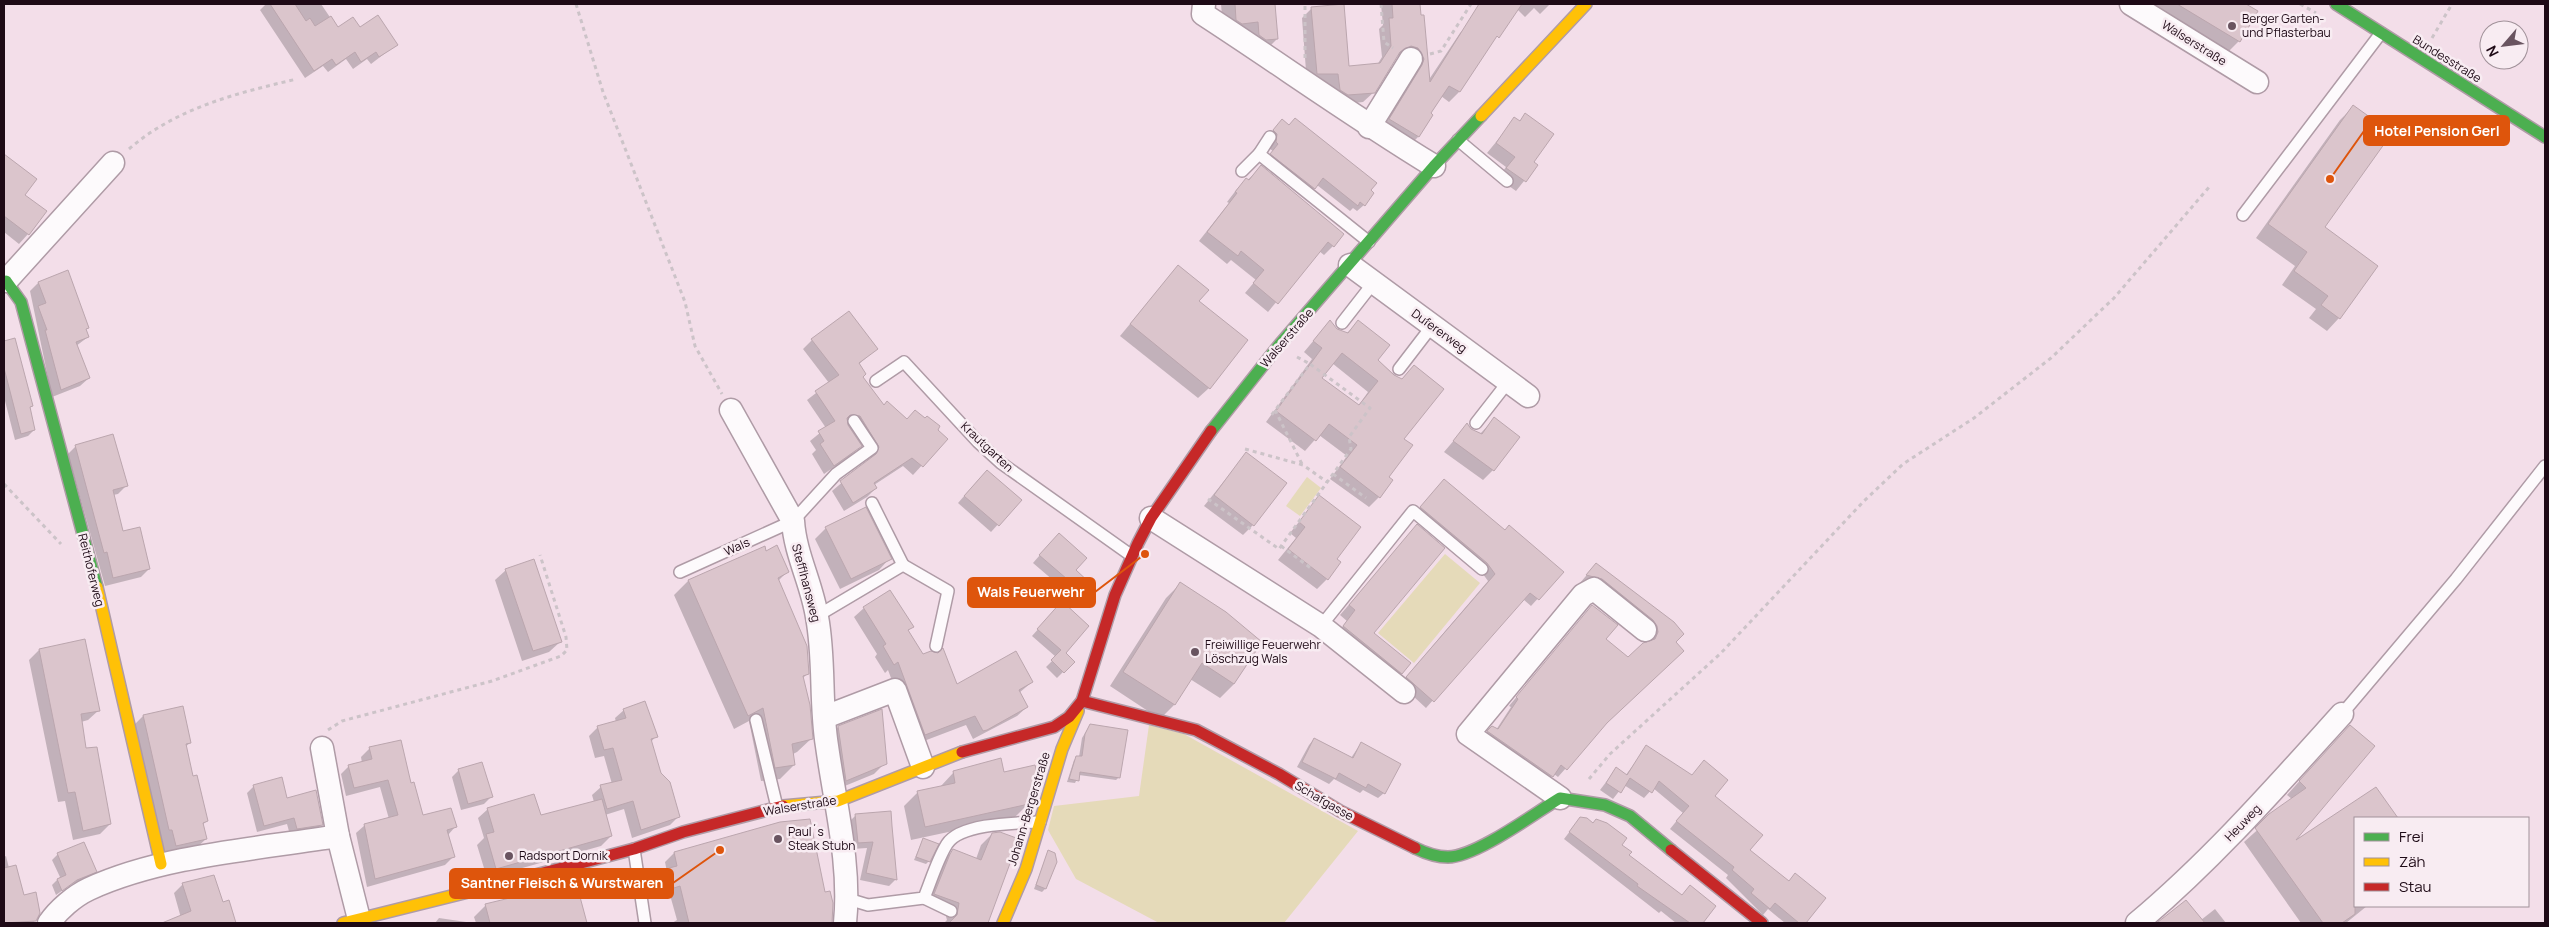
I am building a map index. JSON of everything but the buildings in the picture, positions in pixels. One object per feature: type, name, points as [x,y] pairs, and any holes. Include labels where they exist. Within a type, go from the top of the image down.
[{"type":"street","points":[[1204,4],[1203,14],[1305,81],[1369,126],[1434,166]]},
{"type":"street","name":"Walserstraße","points":[[354,922],[634,849],[683,832],[777,807],[838,801],[953,754],[1054,727],[1069,717],[1082,702],[1101,634],[1115,595],[1151,518],[1214,427],[1243,388],[1434,166],[1586,4]]},
{"type":"street","name":"Walserstraße","points":[[2131,4],[2257,82]]},
{"type":"street","name":"Bundesstraße","points":[[2336,4],[2545,137]]},
{"type":"street","points":[[1369,126],[1411,59]]},
{"type":"street","name":"Reithoferweg","points":[[113,163],[5,282],[21,302],[94,579],[161,864]]},
{"type":"street","name":"Dufererweg","points":[[1350,265],[1528,396]]},
{"type":"street","name":"Stefflhansweg","points":[[730,410],[793,521],[794,537],[817,616],[826,744],[838,801],[848,899],[845,923]]},
{"type":"street","points":[[1151,518],[1322,626],[1404,692]]},
{"type":"street","points":[[1645,630],[1594,589],[1583,595],[1468,734],[1565,799],[1605,805],[1630,816],[1762,923]]},
{"type":"street","points":[[825,717],[895,690],[923,767]]},
{"type":"street","name":"Schafgasse","points":[[1082,702],[1196,730],[1279,774],[1340,811],[1424,853],[1449,857],[1473,851],[1565,799]]},
{"type":"street","name":"Johann-Bergerstraße","points":[[1002,923],[1026,869],[1042,822],[1062,748],[1082,702]]},
{"type":"street","name":"Heuweg","points":[[2137,923],[2184,884],[2256,810],[2342,714]]},
{"type":"street","points":[[322,748],[354,922]]},
{"type":"street","points":[[49,923],[56,913],[88,890],[161,864],[338,836]]},
{"type":"lane","points":[[2243,215],[2381,33]]},
{"type":"lane","points":[[1242,171],[1259,154],[1270,137]]},
{"type":"lane","points":[[1458,140],[1507,181]]},
{"type":"lane","points":[[1259,154],[1369,242]]},
{"type":"lane","points":[[1342,323],[1374,282]]},
{"type":"lane","points":[[1399,370],[1432,326]]},
{"type":"lane","name":"Krautgarten","points":[[876,381],[904,362],[978,442],[1001,463],[1132,556]]},
{"type":"lane","points":[[1476,424],[1508,382]]},
{"type":"lane","points":[[793,521],[836,474],[872,448],[854,421]]},
{"type":"lane","points":[[2342,714],[2456,579],[2545,466]]},
{"type":"lane","points":[[872,503],[904,565],[948,591],[936,646]]},
{"type":"lane","points":[[1322,626],[1413,511],[1482,569]]},
{"type":"lane","name":"Wals","points":[[680,572],[793,521]]},
{"type":"lane","points":[[817,616],[904,565]]},
{"type":"lane","points":[[756,720],[777,807]]},
{"type":"lane","points":[[924,898],[948,842],[963,833],[981,827],[1042,822]]},
{"type":"lane","points":[[634,849],[645,923]]},
{"type":"lane","points":[[848,899],[868,905],[924,898],[951,911]]},
{"type":"path","points":[[576,4],[603,92],[685,302],[695,346],[730,410]]},
{"type":"path","points":[[1305,4],[1305,81]]},
{"type":"path","points":[[1381,4],[1384,42],[1411,59],[1441,51],[1471,4]]},
{"type":"path","points":[[2444,17],[2452,4]]},
{"type":"path","points":[[113,163],[162,124],[192,109],[244,92],[297,79]]},
{"type":"path","points":[[1565,799],[1610,754],[1734,640],[1864,500],[1903,464],[1974,418],[2051,358],[2114,298],[2210,186]]},
{"type":"path","points":[[1208,499],[1279,549],[1350,449],[1348,437],[1370,408],[1310,364],[1270,417]]},
{"type":"path","points":[[1275,409],[1303,465]]},
{"type":"path","points":[[1245,449],[1303,465],[1327,482]]},
{"type":"path","points":[[1333,474],[1366,498]]},
{"type":"path","points":[[4,484],[67,551]]},
{"type":"path","points":[[1281,546],[1312,569]]},
{"type":"path","points":[[322,748],[323,739],[329,729],[342,721],[492,680],[561,656],[567,650],[566,637],[540,555]]},
{"type":"shaded area","points":[[1307,477],[1321,488],[1300,516],[1286,506]]},
{"type":"shaded area","points":[[1445,554],[1480,583],[1414,663],[1378,633]]},
{"type":"shaded area","points":[[1149,725],[1184,734],[1358,831],[1284,923],[1159,923],[1076,879],[1048,830],[1054,806],[1139,796]]},
{"type":"traffic: fast","points":[[2336,4],[2545,137]]},
{"type":"traffic: fast","points":[[1211,431],[1280,344],[1434,166],[1481,116]]},
{"type":"traffic: fast","points":[[4,283],[6,281],[21,302],[97,587]]},
{"type":"traffic: fast","points":[[1415,848],[1440,856],[1460,855],[1489,842],[1560,798],[1605,805],[1630,816],[1671,850]]},
{"type":"traffic: slow","points":[[1481,116],[1586,4]]},
{"type":"traffic: slow","points":[[97,587],[161,864]]},
{"type":"traffic: slow","points":[[1003,923],[1026,869],[1062,749],[1078,711]]},
{"type":"traffic: slow","points":[[783,806],[838,801],[962,752]]},
{"type":"traffic: slow","points":[[343,923],[528,877]]},
{"type":"traffic: jam","points":[[962,752],[1054,727],[1069,717],[1082,701],[1115,595],[1138,543],[1151,518],[1211,431]]},
{"type":"traffic: jam","points":[[1082,701],[1196,730],[1279,774],[1340,811],[1415,848]]},
{"type":"traffic: jam","points":[[528,877],[634,849],[683,832],[783,806]]},
{"type":"traffic: jam","points":[[1671,850],[1762,923]]},
{"type":"place","name":"Berger Garten- und Pflasterbau","points":[[2232,26]]},
{"type":"place","name":"Hotel Pension Gerl","points":[[2330,179]]},
{"type":"place","name":"Wals Feuerwehr","points":[[1145,554]]},
{"type":"place","name":"Freiwillige Feuerwehr Löschzug Wals","points":[[1195,652]]},
{"type":"place","name":"Paul´s Steak Stubn","points":[[778,839]]},
{"type":"place","name":"Santner Fleisch & Wurstwaren","points":[[720,850]]},
{"type":"place","name":"Radsport Dornik","points":[[509,856]]}]
